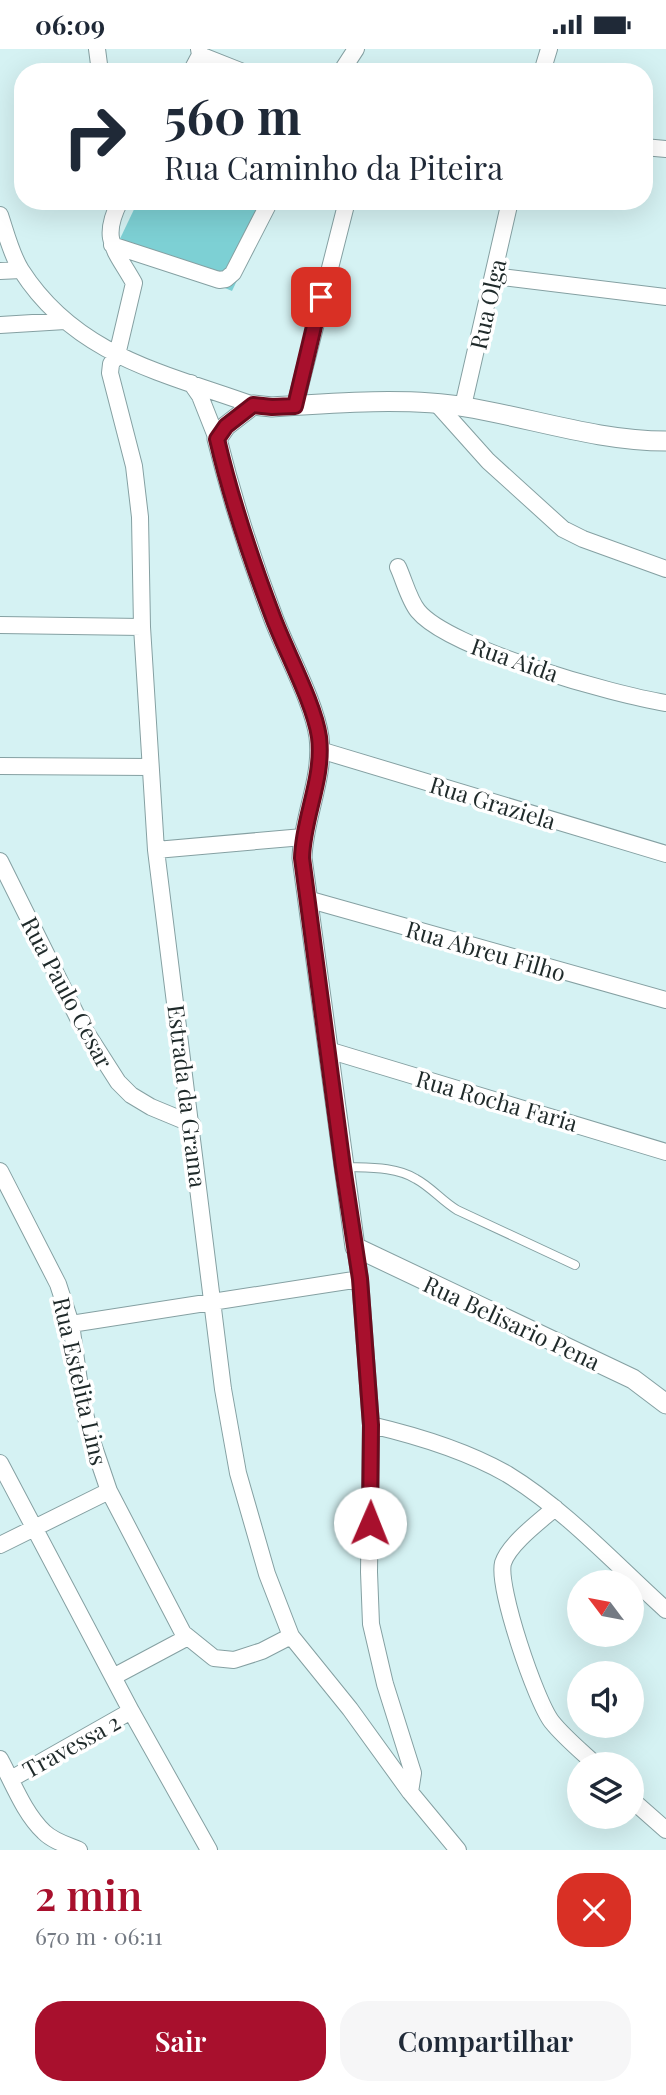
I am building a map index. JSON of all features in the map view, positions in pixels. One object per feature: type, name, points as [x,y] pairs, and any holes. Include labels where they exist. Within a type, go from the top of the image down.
[{"type":"street","points":[[199,52],[223,63]]},
{"type":"street","points":[[116,210],[109,237],[134,283]]},
{"type":"street","points":[[112,245],[219,280],[226,279],[233,273],[265,210]]},
{"type":"street","points":[[295,406],[345,210]]},
{"type":"street","name":"Rua Olga","points":[[463,406],[508,210]]},
{"type":"street","points":[[0,215],[21,269],[49,306],[86,338],[117,355],[253,405],[463,406],[624,438],[666,441]]},
{"type":"street","name":"Estrada da Grama","points":[[148,256],[134,283],[117,355],[111,364],[110,373],[134,466],[140,517],[142,627],[156,850],[223,1389],[238,1473],[267,1574],[291,1636],[350,1709],[410,1792],[458,1850]]},
{"type":"street","points":[[0,271],[21,269]]},
{"type":"street","points":[[494,276],[666,297]]},
{"type":"street","points":[[0,325],[65,321]]},
{"type":"street","points":[[191,383],[200,396],[217,439],[227,479],[269,605],[319,734],[316,787],[303,837],[302,858],[360,1279],[371,1425],[371,1624],[385,1684],[413,1773],[410,1792]]},
{"type":"street","points":[[437,404],[488,461],[563,529],[666,569]]},
{"type":"street","points":[[217,439],[234,419],[253,405]]},
{"type":"street","name":"Rua Aida","points":[[398,567],[417,610],[432,624],[453,637],[617,694],[666,703]]},
{"type":"street","points":[[0,625],[142,627]]},
{"type":"street","name":"Rua Graziela","points":[[320,750],[666,854]]},
{"type":"street","points":[[0,766],[150,767]]},
{"type":"street","points":[[156,850],[303,837]]},
{"type":"street","name":"Rua Paulo Cesar","points":[[0,861],[81,1024],[118,1082],[131,1095],[151,1107],[192,1124]]},
{"type":"street","name":"Rua Abreu Filho","points":[[307,899],[666,1000]]},
{"type":"street","name":"Rua Rocha Faria","points":[[328,1050],[666,1151]]},
{"type":"street","name":"Rua Estelita Lins","points":[[0,1171],[58,1284],[71,1324],[82,1402],[109,1491],[183,1633],[214,1658],[234,1660],[262,1651],[291,1636]]},
{"type":"street","name":"Rua Belisario Pena","points":[[355,1247],[633,1379],[666,1404]]},
{"type":"street","points":[[71,1324],[360,1279]]},
{"type":"street","points":[[371,1425],[421,1437],[470,1455],[506,1474],[555,1508],[666,1611]]},
{"type":"street","points":[[0,1463],[131,1711],[209,1850]]},
{"type":"street","points":[[0,1545],[109,1491]]},
{"type":"street","points":[[555,1508],[511,1551],[503,1563],[503,1577],[508,1608],[539,1699],[552,1722],[583,1752]]},
{"type":"street","points":[[113,1677],[188,1637]]},
{"type":"street","name":"Travessa 2","points":[[11,1779],[131,1711]]},
{"type":"street","points":[[0,1759],[30,1815],[44,1833],[79,1850]]},
{"type":"street","points":[[644,1811],[666,1830]]},
{"type":"lane","points":[[343,1167],[389,1169],[407,1174],[457,1210],[575,1265]]},
{"type":"shaded area","points":[[134,210],[271,210],[232,291],[118,243]]},
{"type":"route","points":[[321,297],[295,406],[253,405],[226,426],[217,439],[227,479],[273,617],[319,734],[316,787],[303,837],[302,858],[360,1279],[371,1425],[370,1523]]}]
